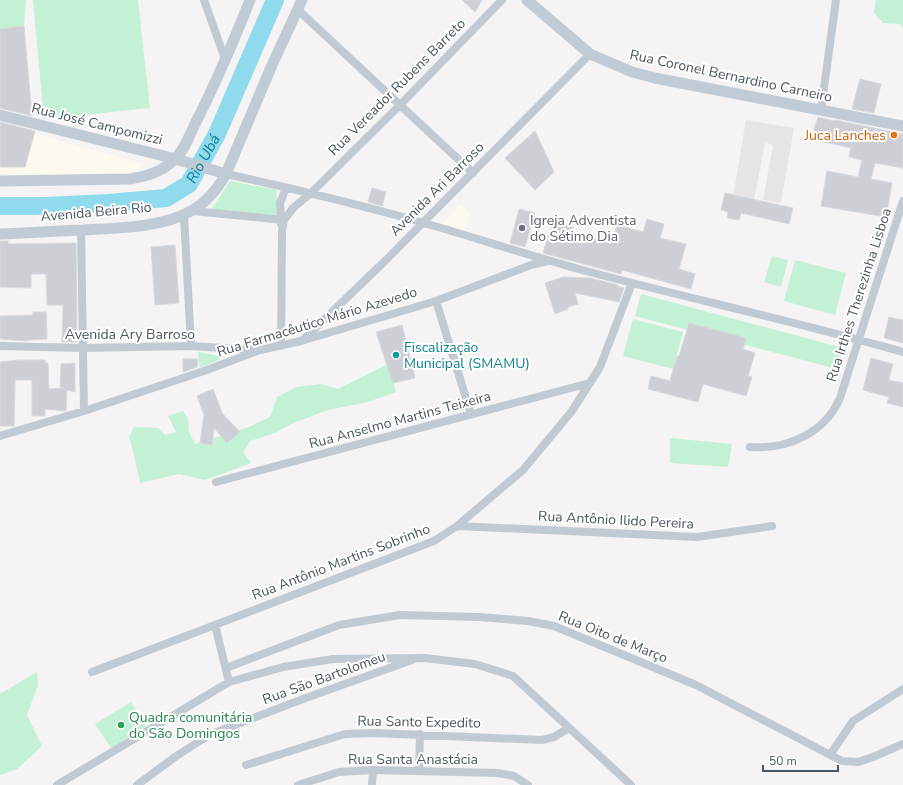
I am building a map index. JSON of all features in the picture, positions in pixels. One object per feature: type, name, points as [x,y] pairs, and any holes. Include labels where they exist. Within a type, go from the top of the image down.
[{"type":"main road","points":[[0,181],[130,179],[149,175],[162,170],[176,159],[202,112],[250,0]]},
{"type":"main road","name":"Rua Coronel Bernardino Carneiro","points":[[527,0],[590,54],[632,72],[655,78],[903,126]]},
{"type":"main road","name":"Avenida Beira Rio","points":[[0,234],[125,227],[158,223],[188,213],[205,201],[218,188],[226,174],[300,4]]},
{"type":"main road","name":"Rua José Campomizzi","points":[[0,116],[176,159],[226,174]]},
{"type":"street","points":[[204,0],[225,59]]},
{"type":"street","name":"Rua Vereador Rubens Barreto","points":[[282,220],[400,105],[502,0]]},
{"type":"street","points":[[821,110],[836,0]]},
{"type":"street","points":[[300,4],[400,105],[473,172]]},
{"type":"street","name":"Avenida Ari Barroso","points":[[301,341],[346,299],[590,54]]},
{"type":"street","points":[[226,174],[311,193],[422,222],[549,261],[858,339],[903,352]]},
{"type":"street","points":[[281,346],[282,220],[280,203],[286,188]]},
{"type":"street","name":"Rua Irthes Therezinha Lisboa","points":[[750,447],[759,448],[781,445],[803,438],[818,428],[836,407],[903,201]]},
{"type":"street","points":[[191,346],[188,213],[282,220]]},
{"type":"street","points":[[81,230],[84,411]]},
{"type":"street","name":"Rua Farmacêutico Mário Azevedo","points":[[0,436],[84,411],[204,371],[260,350],[301,341],[436,301],[531,265],[549,261]]},
{"type":"street","name":"Rua Antônio Martins Sobrinho","points":[[92,672],[434,541],[457,526],[523,470],[572,411],[600,367],[632,283]]},
{"type":"street","points":[[436,301],[471,414]]},
{"type":"street","name":"Avenida Ary Barroso","points":[[0,346],[83,348],[191,346],[260,350]]},
{"type":"street","name":"Rua Anselmo Martins Teixeira","points":[[216,482],[590,383]]},
{"type":"street","name":"Rua Antônio Ilido Pereira","points":[[457,526],[698,537],[772,526]]},
{"type":"street","name":"Rua Oito de Março","points":[[226,668],[338,625],[400,615],[479,617],[528,621],[554,626],[696,685],[842,761],[858,762],[873,758],[903,744]]},
{"type":"street","points":[[215,625],[229,682]]},
{"type":"street","points":[[57,785],[229,682],[282,667],[333,659],[418,658],[475,664],[513,676],[631,785]]},
{"type":"street","name":"Rua São Bartolomeu","points":[[137,785],[175,756],[209,735],[303,699],[418,658]]},
{"type":"street","points":[[830,755],[853,721],[903,689]]},
{"type":"street","name":"Rua Santo Expedito","points":[[246,765],[345,734],[374,732],[542,740],[554,737],[569,728]]},
{"type":"street","points":[[419,771],[420,734]]},
{"type":"street","points":[[372,770],[372,785]]},
{"type":"street","name":"Rua Santa Anastácia","points":[[298,785],[338,772],[372,770],[498,773],[514,776],[528,785]]},
{"type":"shaded area","points":[[746,120],[794,128],[781,203],[763,200],[773,145],[765,143],[754,200],[733,197]]},
{"type":"shaded area","points":[[0,124],[141,163],[139,174],[0,176]]},
{"type":"shaded area","points":[[460,204],[470,212],[463,234],[440,227]]},
{"type":"green space","points":[[0,0],[26,0],[24,26],[0,29]]},
{"type":"green space","points":[[33,0],[138,0],[150,108],[44,119]]},
{"type":"green space","points":[[876,0],[903,0],[903,29],[900,24],[883,23],[874,13]]},
{"type":"green space","points":[[230,181],[277,190],[276,216],[211,210]]},
{"type":"green space","points":[[772,256],[788,260],[781,287],[764,282]]},
{"type":"green space","points":[[795,260],[846,273],[835,315],[784,301]]},
{"type":"green space","points":[[641,294],[843,348],[837,369],[635,316]]},
{"type":"green space","points":[[633,319],[683,332],[673,369],[623,356]]},
{"type":"green space","points":[[198,352],[225,357],[200,368]]},
{"type":"green space","points":[[388,364],[396,392],[368,402],[328,410],[293,423],[275,433],[250,441],[243,452],[251,463],[205,480],[179,474],[140,483],[129,437],[134,427],[158,428],[165,435],[176,432],[168,416],[183,411],[188,418],[189,432],[195,444],[249,427],[270,417],[277,397],[296,387],[321,384],[338,389]]},
{"type":"green space","points":[[670,438],[732,444],[728,467],[670,463]]},
{"type":"green space","points":[[37,672],[38,685],[27,715],[42,746],[17,769],[0,775],[0,694]]},
{"type":"green space","name":"Quadra comunitária do São Domingos","points":[[131,702],[146,726],[111,748],[95,724]]},
{"type":"building","points":[[462,0],[482,0],[475,12]]},
{"type":"building","points":[[24,26],[32,116],[0,108],[0,29]]},
{"type":"building","points":[[860,79],[881,84],[874,113],[852,109]]},
{"type":"building","points":[[818,117],[903,134],[903,168],[875,163],[871,179],[892,183],[886,217],[821,206],[827,171],[858,177],[862,160],[849,157],[851,148],[811,139]]},
{"type":"building","points":[[0,122],[35,131],[25,167],[0,167]]},
{"type":"building","points":[[535,131],[554,172],[535,190],[505,158]]},
{"type":"building","points":[[372,188],[386,192],[382,206],[368,202]]},
{"type":"building","points":[[725,193],[793,208],[789,224],[741,213],[739,220],[727,218],[728,212],[721,210]]},
{"type":"building","name":"Igreja Adventista do Sétimo Dia","points":[[519,209],[535,213],[525,247],[510,243]]},
{"type":"building","points":[[647,219],[664,224],[660,238],[686,244],[679,269],[695,274],[691,289],[622,270],[621,274],[543,253],[553,221],[573,227],[570,237],[590,240],[591,238],[612,243],[617,225],[643,232]]},
{"type":"building","points":[[0,241],[8,241],[8,244],[76,243],[76,342],[62,342],[63,305],[47,305],[46,274],[31,274],[31,288],[0,287]]},
{"type":"building","points":[[175,245],[179,303],[155,305],[151,247]]},
{"type":"building","points":[[563,277],[590,278],[624,288],[619,302],[575,293],[578,304],[568,307],[568,309],[555,314],[545,283]]},
{"type":"building","points":[[33,312],[46,312],[47,339],[28,341],[0,339],[0,316],[33,315]]},
{"type":"building","points":[[889,317],[903,320],[903,343],[884,338]]},
{"type":"building","points":[[689,323],[746,339],[743,349],[755,353],[748,376],[752,377],[746,396],[703,384],[698,402],[648,389],[651,376],[670,381]]},
{"type":"building","name":"Fiscalização Municipal (SMAMU)","points":[[402,325],[415,378],[393,383],[376,332]]},
{"type":"building","points":[[871,358],[893,364],[889,380],[903,383],[903,407],[887,403],[889,397],[863,390]]},
{"type":"building","points":[[183,359],[198,359],[197,367],[183,372]]},
{"type":"building","points":[[45,360],[45,363],[48,363],[49,389],[64,388],[60,387],[61,364],[75,363],[75,392],[67,390],[66,411],[45,409],[45,416],[32,416],[32,380],[15,380],[14,426],[0,426],[0,362]]},
{"type":"building","points":[[213,389],[222,413],[240,432],[227,443],[214,428],[212,445],[200,443],[204,415],[197,396]]},
{"type":"waterway","name":"Rio Ubá","points":[[0,206],[45,206],[108,203],[166,198],[189,184],[217,134],[275,0]]},
{"type":"place","name":"Juca Lanches","points":[[894,135]]},
{"type":"place","name":"Igreja Adventista do Sétimo Dia","points":[[522,228]]},
{"type":"place","name":"Fiscalização Municipal (SMAMU)","points":[[396,355]]},
{"type":"place","name":"Quadra comunitária do São Domingos","points":[[121,725]]}]
